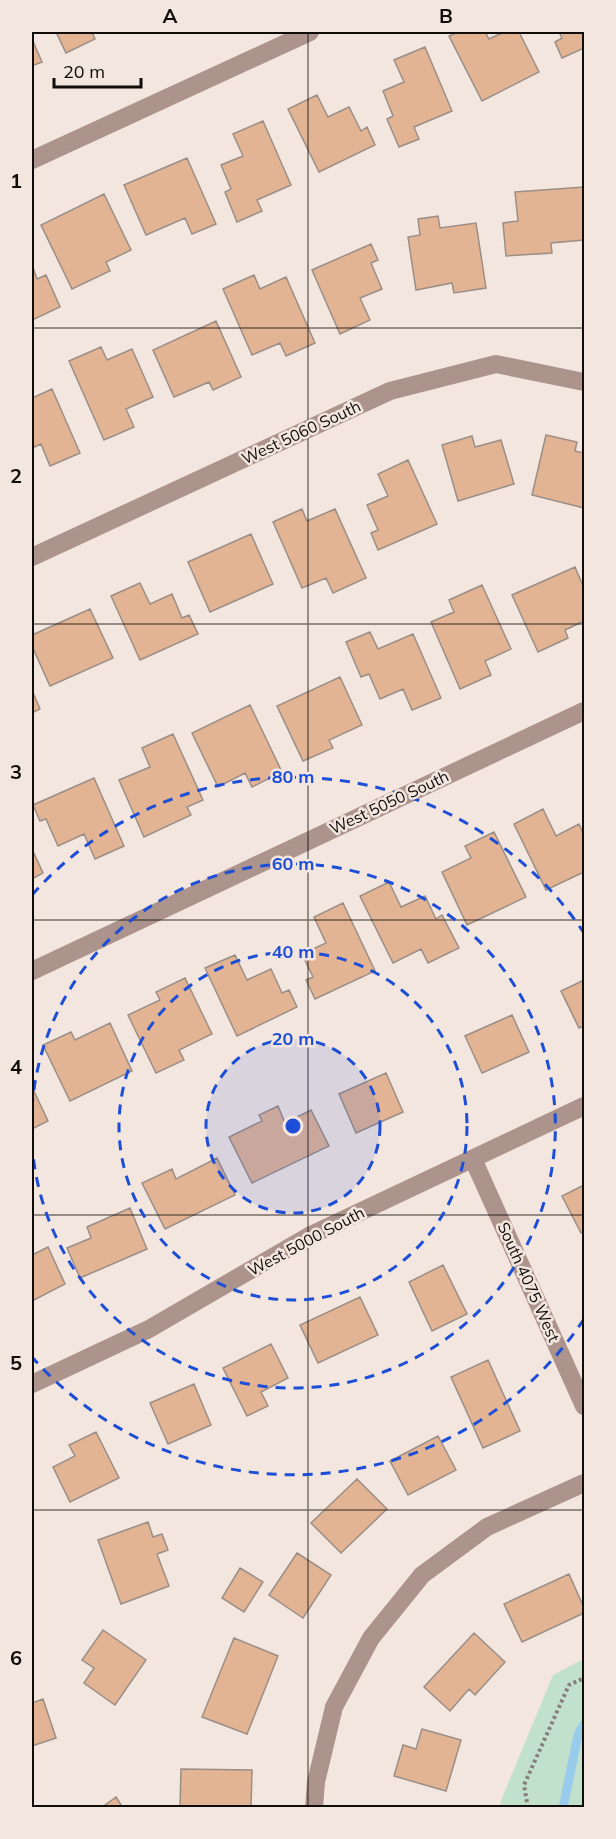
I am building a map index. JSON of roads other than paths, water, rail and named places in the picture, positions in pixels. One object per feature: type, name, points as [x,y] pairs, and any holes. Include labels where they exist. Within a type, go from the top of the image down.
[{"type":"street","points":[[32,160],[310,32]]},
{"type":"street","name":"West 5060 South","points":[[32,557],[390,391],[496,364],[585,382]]},
{"type":"street","name":"West 5050 South","points":[[32,971],[585,711]]},
{"type":"street","name":"West 5000 South","points":[[32,1384],[149,1329],[309,1236],[585,1106]]},
{"type":"street","name":"South 4075 West","points":[[473,1159],[585,1407]]},
{"type":"street","points":[[314,1808],[316,1782],[334,1707],[371,1638],[422,1575],[487,1527],[585,1483]]},
{"type":"waterway","points":[[563,1808],[578,1735],[584,1724]]}]
